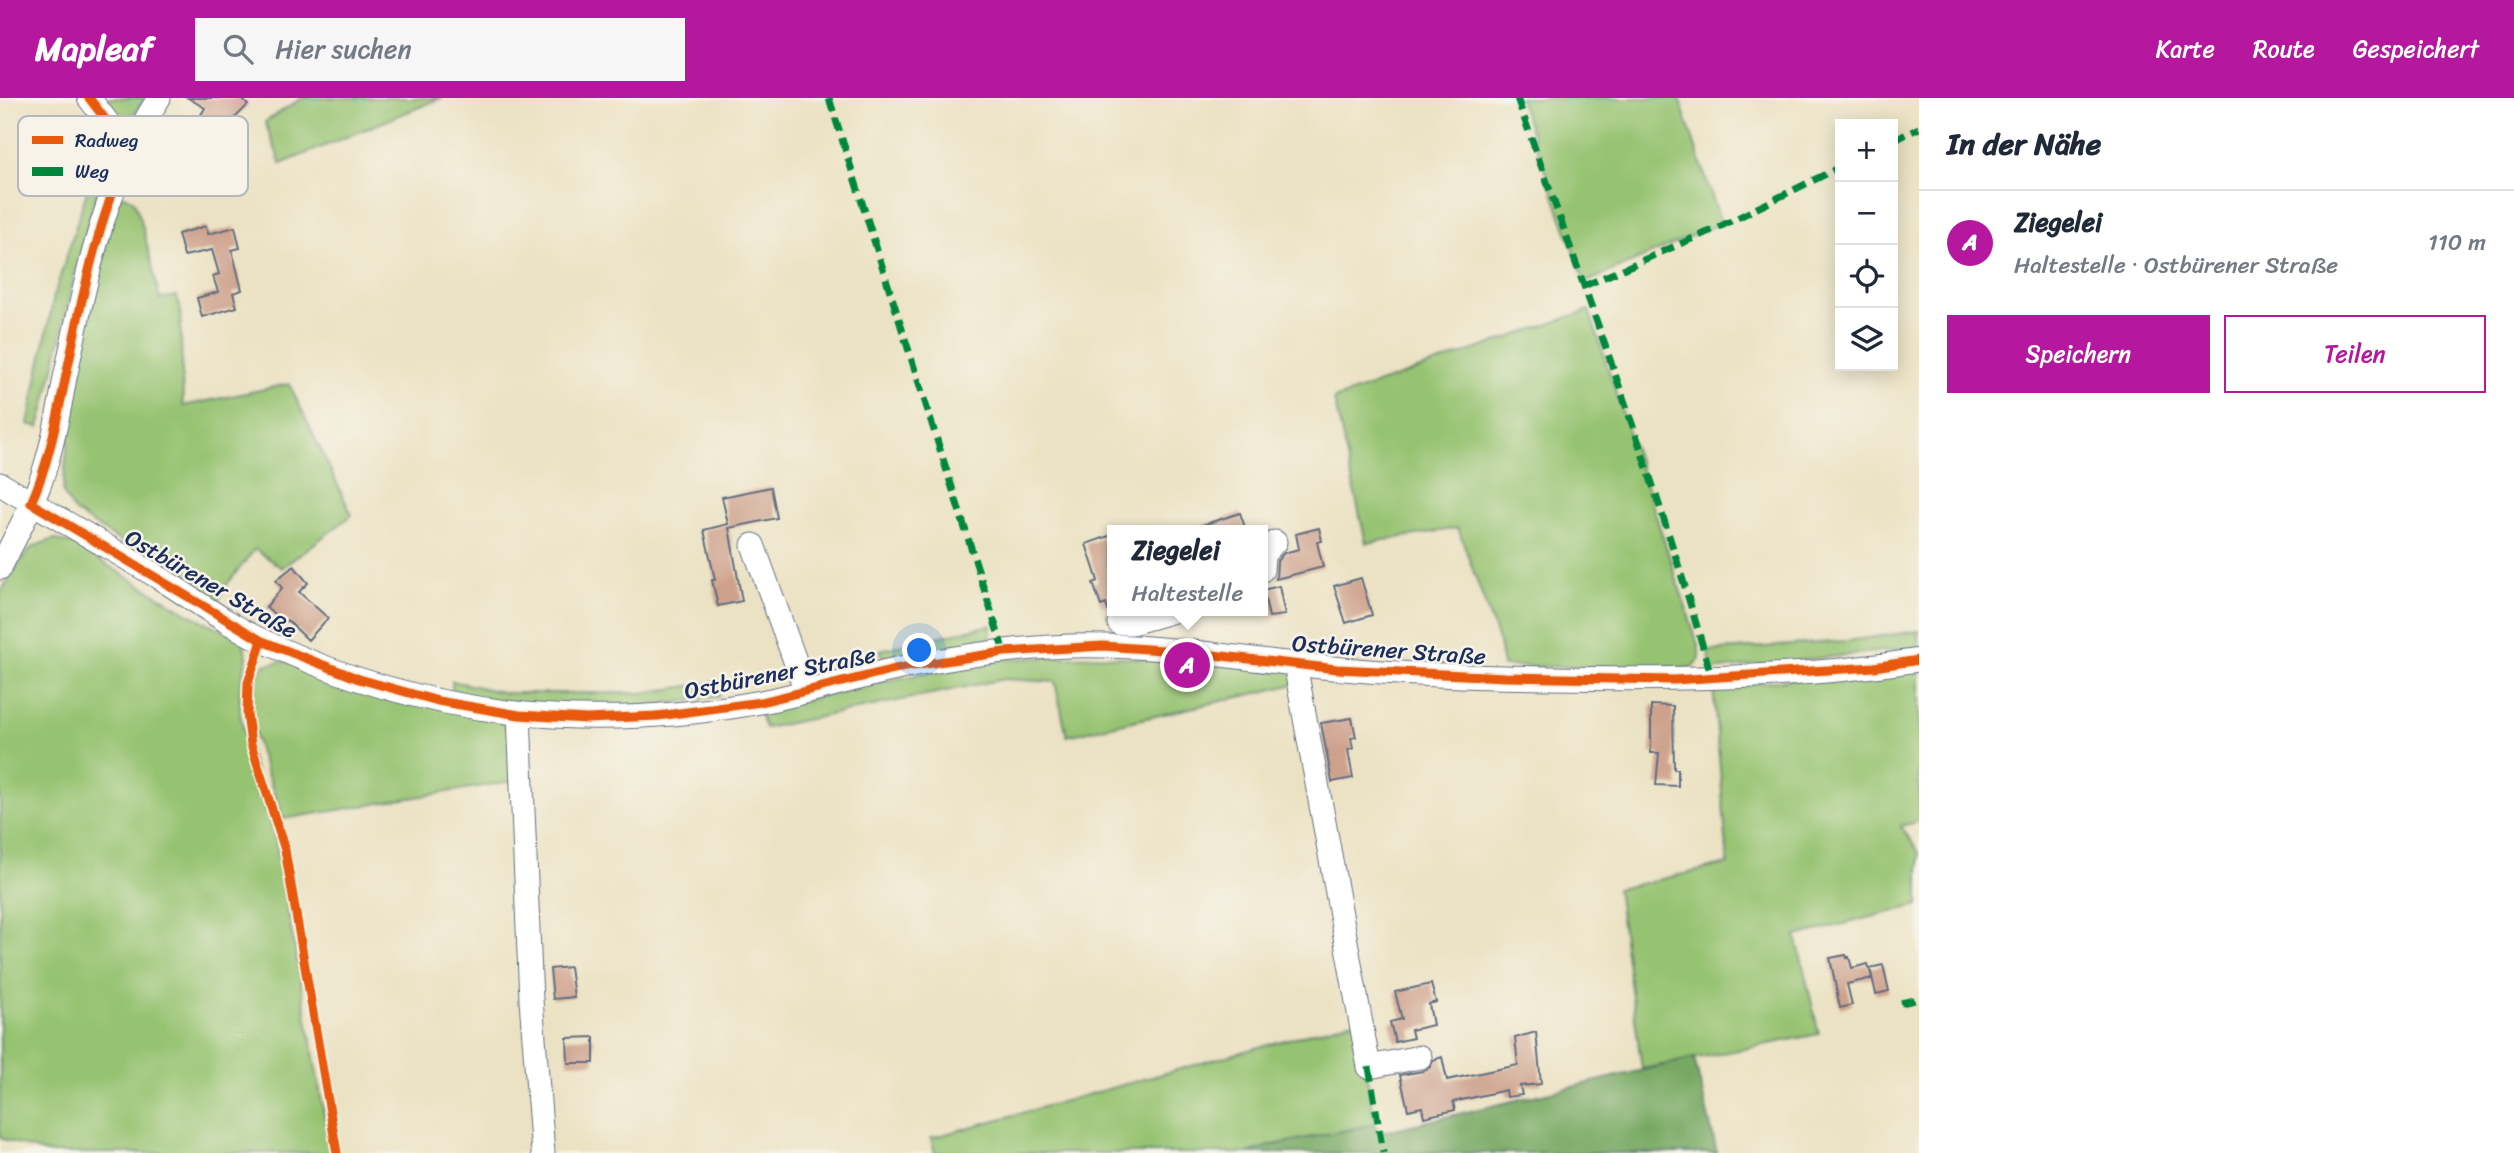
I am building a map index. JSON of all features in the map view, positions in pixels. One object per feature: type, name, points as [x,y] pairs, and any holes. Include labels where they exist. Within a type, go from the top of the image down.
[{"type":"street","points":[[89,98],[103,116]]},
{"type":"street","points":[[149,116],[159,98]]},
{"type":"street","points":[[0,568],[32,503],[51,445],[90,261],[110,196]]},
{"type":"street","name":"Ostbürener Straße","points":[[0,484],[262,641],[359,680],[438,701],[519,715],[587,719],[659,716],[761,702],[899,668],[1004,652],[1103,646],[1177,651],[1337,669],[1492,677],[1674,680],[1874,667],[1919,660]]},
{"type":"street","points":[[1268,550],[1276,542]]},
{"type":"street","points":[[753,545],[806,691]]},
{"type":"street","points":[[1103,646],[1110,631],[1126,617],[1132,623],[1156,616]]},
{"type":"street","points":[[1295,664],[1369,1068],[1420,1057]]},
{"type":"street","points":[[519,715],[531,1000],[542,1153]]},
{"type":"green space","points":[[95,98],[145,98],[130,116],[108,116]]},
{"type":"green space","points":[[302,98],[441,98],[281,164],[265,122]]},
{"type":"green space","points":[[1519,98],[1679,98],[1721,223],[1585,283]]},
{"type":"green space","points":[[85,196],[97,196],[39,427],[28,424],[54,296]]},
{"type":"green space","points":[[126,196],[134,201],[141,220],[160,299],[176,296],[180,305],[183,406],[289,384],[352,515],[282,568],[255,549],[225,587],[217,604],[75,512],[63,493],[81,352],[117,197]]},
{"type":"green space","points":[[1589,310],[1698,645],[1700,659],[1690,668],[1503,666],[1499,643],[1458,528],[1366,543],[1334,399]]},
{"type":"green space","points":[[54,539],[74,545],[189,614],[243,640],[247,657],[240,685],[240,714],[276,844],[331,1153],[46,1153],[0,1138],[0,593],[32,547]]},
{"type":"green space","points":[[991,625],[990,640],[885,661],[880,650]]},
{"type":"green space","points":[[1919,631],[1919,647],[1712,670],[1708,651],[1846,641]]},
{"type":"green space","points":[[1102,656],[1293,668],[1296,684],[1067,736],[1055,682],[1004,679],[765,728],[759,711],[900,678],[1005,659]]},
{"type":"green space","points":[[284,661],[502,722],[513,735],[514,781],[284,819],[255,735],[251,700],[254,682],[264,665]]},
{"type":"green space","points":[[1919,668],[1919,821],[1901,826],[1919,853],[1919,905],[1796,936],[1819,1034],[1642,1069],[1617,889],[1728,864],[1713,687]]},
{"type":"green space","points":[[452,681],[506,693],[641,693],[717,682],[719,697],[647,706],[525,706],[452,694]]},
{"type":"green space","points":[[1357,1020],[1375,1124],[1247,1153],[935,1153],[931,1138]]},
{"type":"green space","points":[[1694,1058],[1717,1153],[1247,1153],[1375,1124],[1378,1133]]},
{"type":"building","points":[[188,98],[241,98],[248,105],[237,116],[200,116],[205,108]]},
{"type":"building","points":[[206,226],[208,234],[235,227],[240,248],[232,250],[242,290],[233,293],[237,307],[202,317],[197,298],[218,292],[213,276],[219,274],[212,250],[184,256],[178,234]]},
{"type":"building","points":[[771,487],[777,518],[729,528],[742,601],[718,606],[704,530],[728,524],[722,497]]},
{"type":"building","points":[[1240,513],[1244,525],[1202,525]]},
{"type":"building","points":[[1319,528],[1322,541],[1317,542],[1323,567],[1276,579],[1277,561],[1284,553],[1299,549],[1296,534]]},
{"type":"building","points":[[1107,537],[1107,607],[1106,604],[1101,606],[1093,583],[1098,581],[1086,544]]},
{"type":"building","points":[[294,566],[308,583],[299,592],[328,618],[308,640],[287,620],[284,623],[266,607],[282,588],[276,580]]},
{"type":"building","points":[[1361,578],[1372,615],[1346,623],[1334,586]]},
{"type":"building","points":[[1279,586],[1285,615],[1269,617],[1268,589]]},
{"type":"building","points":[[1651,705],[1673,706],[1674,769],[1678,769],[1678,786],[1656,785],[1659,753],[1651,753]]},
{"type":"building","points":[[1352,718],[1356,737],[1351,738],[1353,749],[1348,750],[1353,778],[1332,782],[1321,723]]},
{"type":"building","points":[[1846,955],[1852,968],[1868,964],[1872,978],[1847,984],[1852,1005],[1840,1008],[1830,958]]},
{"type":"building","points":[[1883,965],[1889,991],[1876,994],[1870,968]]},
{"type":"building","points":[[570,967],[574,997],[553,999],[550,969]]},
{"type":"building","points":[[1431,984],[1436,1002],[1429,1004],[1433,1025],[1411,1030],[1413,1038],[1395,1042],[1390,1022],[1402,1019],[1395,992]]},
{"type":"building","points":[[1536,1032],[1541,1084],[1520,1086],[1522,1095],[1507,1097],[1506,1090],[1453,1102],[1455,1110],[1424,1117],[1422,1107],[1408,1110],[1400,1075],[1423,1071],[1430,1067],[1433,1060],[1442,1057],[1447,1080],[1518,1065],[1515,1038]]},
{"type":"building","points":[[594,1037],[594,1063],[568,1063],[567,1038]]},
{"type":"marked path","points":[[829,98],[1004,652]]},
{"type":"marked path","points":[[1517,98],[1644,459],[1712,679]]},
{"type":"marked path","points":[[1898,138],[1919,128]]},
{"type":"marked path","points":[[1584,286],[1721,226],[1835,169]]},
{"type":"marked path","points":[[1901,1003],[1919,999]]},
{"type":"marked path","points":[[1369,1067],[1383,1153]]},
{"type":"cycle path","points":[[89,98],[103,116]]},
{"type":"cycle path","points":[[112,196],[81,304],[50,449],[31,503],[262,641],[359,679],[438,701],[519,715],[587,719],[658,716],[761,702],[899,668],[1004,652],[1103,646],[1177,651],[1337,669],[1505,677],[1674,680],[1874,667],[1919,660]]},
{"type":"cycle path","points":[[262,641],[248,683],[247,714],[251,744],[285,850],[337,1153]]},
{"type":"place","name":"Ziegelei","points":[[1187,665]]}]
